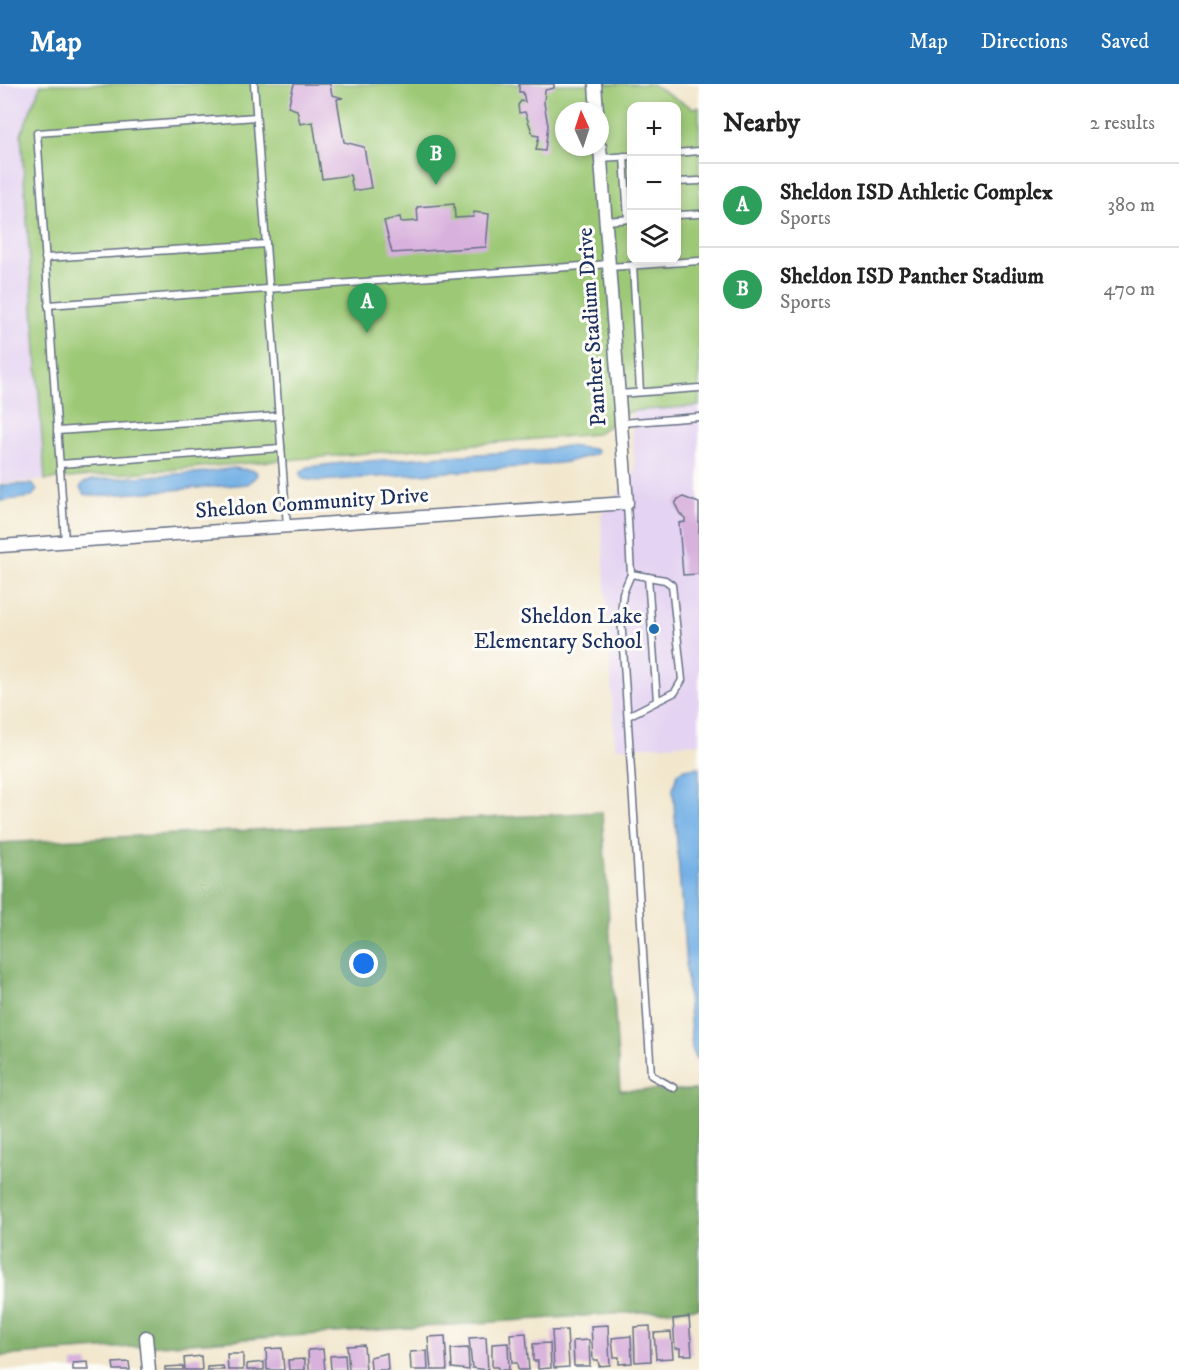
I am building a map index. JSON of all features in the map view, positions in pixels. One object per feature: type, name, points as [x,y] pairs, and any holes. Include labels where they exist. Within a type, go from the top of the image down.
[{"type":"street","points":[[595,84],[596,102]]},
{"type":"street","name":"Panther Stadium Drive","points":[[600,156],[627,503]]},
{"type":"street","name":"Sheldon Community Drive","points":[[0,546],[627,503]]},
{"type":"street","points":[[146,1336],[149,1370]]},
{"type":"lane","points":[[254,84],[286,526]]},
{"type":"lane","points":[[65,542],[36,133],[256,117]]},
{"type":"lane","points":[[681,153],[699,151]]},
{"type":"lane","points":[[609,153],[627,156]]},
{"type":"lane","points":[[681,182],[699,181]]},
{"type":"lane","points":[[681,215],[699,214]]},
{"type":"lane","points":[[605,220],[627,219]]},
{"type":"lane","points":[[45,258],[266,244]]},
{"type":"lane","points":[[48,305],[609,265],[699,261]]},
{"type":"lane","points":[[633,265],[640,392]]},
{"type":"lane","points":[[619,394],[699,388]]},
{"type":"lane","points":[[57,431],[279,416]]},
{"type":"lane","points":[[621,423],[699,417]]},
{"type":"lane","points":[[60,464],[281,448]]},
{"type":"lane","points":[[627,503],[631,574],[622,593],[621,617],[651,1075],[674,1088]]},
{"type":"lane","points":[[628,716],[675,692],[682,680],[672,585],[665,580],[631,574]]},
{"type":"lane","points":[[648,577],[657,701]]},
{"type":"shaded area","points":[[0,84],[41,84],[21,134],[45,480],[0,483]]},
{"type":"shaded area","name":"Sheldon Lake Elementary School","points":[[699,406],[699,743],[615,748],[601,515],[635,473],[631,411]]},
{"type":"green space","points":[[41,84],[652,84],[692,108],[699,107],[699,406],[631,411],[596,434],[45,480],[21,134]]},
{"type":"green space","points":[[602,812],[620,1090],[699,1090],[699,1308],[0,1356],[0,843]]},
{"type":"water","points":[[567,446],[597,451],[596,454],[567,462],[533,466],[319,481],[303,479],[300,475],[308,467],[352,462],[541,450]]},
{"type":"water","points":[[234,468],[256,471],[257,475],[248,484],[96,496],[84,494],[80,488],[83,483],[92,480]]},
{"type":"water","points":[[32,484],[37,490],[31,497],[0,501],[0,485]]},
{"type":"water","points":[[699,767],[699,1061],[694,1056],[692,1048],[673,789],[677,773],[684,769]]},
{"type":"building","points":[[294,84],[330,84],[332,95],[343,98],[337,99],[344,142],[364,147],[371,188],[353,191],[350,175],[322,179],[313,122],[300,124],[297,110],[288,107]]},
{"type":"building","points":[[519,84],[554,84],[554,88],[545,90],[544,103],[548,125],[545,151],[536,150],[539,136],[533,135],[525,112],[519,113],[518,105],[521,101],[525,102],[523,92],[519,92]]},
{"type":"building","points":[[454,204],[455,218],[473,217],[474,212],[489,214],[486,247],[392,253],[384,221],[400,217],[401,222],[418,221],[417,207]]},
{"type":"building","points":[[683,497],[699,503],[699,574],[683,575],[679,523],[685,522],[685,518],[675,504]]},
{"type":"building","points":[[689,1317],[692,1355],[680,1355],[680,1348],[675,1348],[673,1319]]},
{"type":"building","points":[[608,1325],[610,1365],[599,1366],[598,1360],[593,1360],[591,1326]]},
{"type":"building","points":[[650,1326],[651,1361],[635,1362],[634,1327]]},
{"type":"building","points":[[567,1330],[569,1367],[554,1368],[552,1331]]},
{"type":"building","points":[[671,1332],[673,1358],[656,1359],[654,1333]]},
{"type":"building","points":[[526,1333],[529,1370],[518,1370],[517,1363],[512,1363],[510,1334]]},
{"type":"building","points":[[445,1336],[447,1370],[431,1370],[428,1337]]},
{"type":"building","points":[[631,1336],[632,1363],[619,1364],[619,1357],[614,1357],[612,1338]]},
{"type":"building","points":[[486,1337],[488,1370],[472,1368],[469,1338]]},
{"type":"building","points":[[589,1340],[590,1366],[574,1366],[573,1341]]},
{"type":"building","points":[[508,1343],[509,1370],[498,1370],[498,1367],[492,1367],[492,1344]]},
{"type":"building","points":[[550,1343],[551,1368],[538,1369],[538,1361],[533,1361],[533,1344]]},
{"type":"building","points":[[364,1345],[366,1370],[349,1370],[347,1346]]},
{"type":"building","points":[[282,1348],[284,1370],[267,1370],[266,1349]]},
{"type":"building","points":[[468,1348],[469,1370],[452,1368],[451,1349]]},
{"type":"building","points":[[323,1349],[325,1370],[309,1370],[308,1350]]},
{"type":"building","points":[[427,1351],[428,1370],[411,1370],[410,1352]]},
{"type":"building","points":[[387,1353],[388,1370],[371,1370],[370,1357]]},
{"type":"building","points":[[227,1354],[243,1354],[243,1370],[228,1370]]},
{"type":"building","points":[[345,1355],[346,1370],[331,1370],[330,1356]]},
{"type":"building","points":[[201,1356],[202,1370],[185,1370],[184,1358]]},
{"type":"building","points":[[305,1359],[305,1370],[289,1370],[288,1360]]},
{"type":"building","points":[[88,1362],[89,1370],[73,1370],[73,1363]]},
{"type":"building","points":[[129,1362],[130,1370],[114,1370],[113,1363]]},
{"type":"building","points":[[264,1362],[264,1370],[247,1370],[247,1364]]},
{"type":"building","points":[[183,1366],[183,1370],[165,1370],[165,1367]]},
{"type":"building","points":[[223,1366],[224,1370],[207,1370],[207,1367]]},
{"type":"place","name":"Sheldon ISD Panther Stadium","points":[[436,185]]},
{"type":"place","name":"Sheldon ISD Athletic Complex","points":[[367,333]]},
{"type":"place","name":"Sheldon Lake Elementary School","points":[[654,629]]}]
